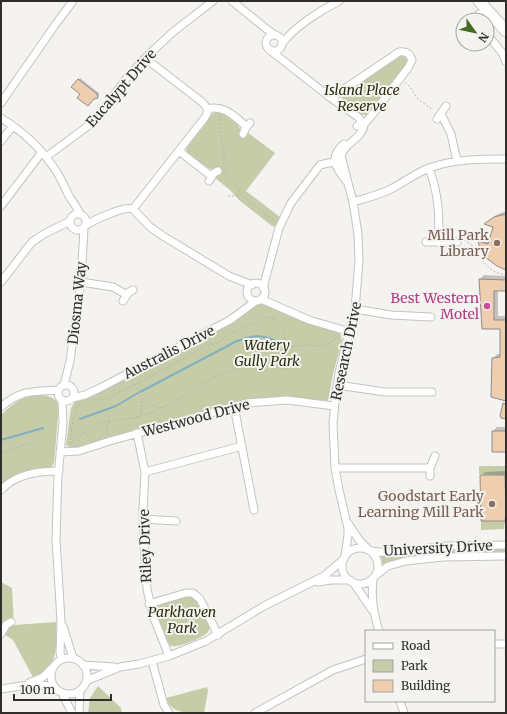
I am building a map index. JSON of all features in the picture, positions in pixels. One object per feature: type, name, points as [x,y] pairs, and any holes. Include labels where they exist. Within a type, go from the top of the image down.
[{"type":"highway","points":[[479,1],[506,31]]},
{"type":"street","points":[[1,103],[73,1]]},
{"type":"street","name":"Eucalypt Drive","points":[[1,206],[44,155],[96,120],[125,80],[145,58],[173,32],[213,1]]},
{"type":"street","points":[[232,1],[269,31],[282,39],[283,57],[288,65]]},
{"type":"street","points":[[271,51],[276,51],[296,29],[331,4],[339,1]]},
{"type":"street","points":[[1,282],[32,242],[44,234],[58,228],[127,208],[133,209],[159,233],[229,276],[248,294],[252,300],[261,295],[281,222],[295,198],[318,168],[323,164],[338,161],[343,150],[360,134],[363,128],[344,108],[267,48],[266,41],[257,21]]},
{"type":"street","points":[[266,41],[268,37],[296,29]]},
{"type":"street","points":[[495,44],[503,54],[506,62]]},
{"type":"street","points":[[331,98],[392,56],[399,52],[408,53],[411,57],[412,63],[372,115],[360,124]]},
{"type":"street","points":[[133,209],[138,200],[152,186],[205,118],[207,109],[202,102],[145,58]]},
{"type":"street","points":[[446,106],[439,117],[451,134],[457,161]]},
{"type":"street","points":[[207,109],[218,108],[228,112],[249,125],[243,134]]},
{"type":"street","points":[[1,118],[29,139],[44,155],[58,175],[69,196],[75,203],[78,223]]},
{"type":"street","points":[[1,141],[13,126]]},
{"type":"street","points":[[179,151],[210,179],[218,171]]},
{"type":"street","points":[[353,202],[384,192],[429,168],[457,161],[506,159]]},
{"type":"street","name":"Research Drive","points":[[338,161],[347,176],[353,202],[359,247],[359,279],[355,309],[337,385],[334,406],[333,436],[336,468],[348,535],[344,558]]},
{"type":"street","points":[[429,168],[438,195],[439,242]]},
{"type":"street","name":"Diosma Way","points":[[64,391],[70,361],[81,282],[82,246],[78,223]]},
{"type":"street","points":[[426,242],[460,240]]},
{"type":"street","points":[[242,312],[249,288],[267,270]]},
{"type":"street","points":[[229,276],[260,285],[261,295]]},
{"type":"street","points":[[81,282],[112,287],[125,298],[133,290]]},
{"type":"street","points":[[261,295],[284,308],[319,323],[350,332]]},
{"type":"street","name":"Australis Drive","points":[[64,391],[67,401],[94,391],[223,324],[242,312],[261,295]]},
{"type":"street","points":[[355,309],[391,315],[431,317]]},
{"type":"street","points":[[337,385],[385,392],[432,392]]},
{"type":"street","points":[[63,423],[74,394],[64,391]]},
{"type":"street","points":[[62,659],[60,653],[61,620],[56,538],[58,473],[63,423],[64,391]]},
{"type":"street","points":[[1,407],[25,392],[94,391]]},
{"type":"street","name":"Westwood Drive","points":[[60,452],[79,451],[137,433],[247,403],[273,400],[299,401],[334,406]]},
{"type":"street","points":[[234,406],[254,510]]},
{"type":"street","name":"Riley Drive","points":[[137,433],[145,472],[143,519],[144,560],[149,604],[169,656]]},
{"type":"street","points":[[145,472],[242,446]]},
{"type":"street","points":[[430,476],[430,468],[435,456]]},
{"type":"street","points":[[336,468],[430,468]]},
{"type":"street","points":[[1,490],[9,483],[23,476],[41,472],[58,473]]},
{"type":"street","points":[[143,519],[176,521]]},
{"type":"street","name":"Research Drive","points":[[346,519],[359,540],[369,550]]},
{"type":"street","name":"University Drive","points":[[369,550],[390,553],[446,546],[506,545]]},
{"type":"street","points":[[84,665],[120,667],[152,661],[195,646],[218,635],[264,606],[312,583],[329,573],[348,553],[355,548],[364,548],[369,550],[376,557],[378,565],[374,577],[372,594],[373,610],[379,630]]},
{"type":"street","name":"University Drive","points":[[374,577],[388,566],[406,561],[443,557],[506,556]]},
{"type":"street","points":[[344,558],[342,569],[345,575],[373,610]]},
{"type":"street","points":[[312,583],[331,580],[366,583],[374,577]]},
{"type":"street","points":[[149,604],[186,593],[193,593],[200,599],[218,635]]},
{"type":"street","points":[[61,620],[73,658]]},
{"type":"street","points":[[2,630],[6,624],[11,622]]},
{"type":"street","points":[[495,644],[506,644]]},
{"type":"street","points":[[23,685],[43,677],[57,662],[62,659],[73,658],[79,660],[87,671],[86,681],[80,690],[79,713]]},
{"type":"street","points":[[255,713],[333,670],[365,659]]},
{"type":"street","points":[[152,661],[164,705],[169,713]]},
{"type":"street","points":[[53,667],[51,676],[54,686],[62,693],[72,713]]},
{"type":"street","points":[[86,681],[120,667]]},
{"type":"street","points":[[1,689],[35,684],[54,686]]},
{"type":"street","points":[[62,693],[71,694],[80,690]]},
{"type":"street","points":[[400,702],[404,713]]},
{"type":"path","points":[[400,79],[409,85],[421,102],[439,117]]},
{"type":"path","points":[[218,108],[221,120],[220,133],[224,150],[226,173],[237,186],[240,194],[266,215],[281,222]]},
{"type":"path","points":[[228,196],[232,197],[240,194]]},
{"type":"path","points":[[460,240],[475,247],[489,268],[495,272],[506,274]]},
{"type":"path","points":[[91,399],[99,400],[107,398],[152,376],[204,346],[218,343],[230,332],[252,325],[266,317],[275,319],[282,327],[284,348],[276,366]]},
{"type":"path","points":[[284,348],[304,345],[321,346],[328,344],[340,336]]},
{"type":"path","points":[[82,402],[78,406],[73,422],[71,444],[97,424],[141,416],[162,408],[200,385],[222,374],[252,366],[276,366],[289,370]]},
{"type":"path","points":[[134,384],[142,399],[150,404],[162,408]]},
{"type":"path","points":[[141,416],[142,399]]},
{"type":"path","points":[[109,421],[106,430],[110,441]]},
{"type":"path","points":[[1,453],[35,441]]},
{"type":"green space","name":"Island Place Reserve","points":[[401,55],[406,57],[408,63],[367,115],[359,114],[347,106],[342,98],[342,94]]},
{"type":"green space","points":[[217,111],[233,119],[238,125],[241,134],[247,132],[275,153],[246,191],[280,217],[276,227],[272,226],[239,200],[231,191],[214,177],[214,169],[202,165],[193,159],[187,152],[186,149],[188,144],[205,121]]},
{"type":"green space","name":"Watery Gully Park","points":[[258,303],[336,331],[341,335],[342,341],[332,378],[329,398],[327,401],[288,397],[247,400],[77,448],[72,449],[66,445],[71,408],[76,400]]},
{"type":"green space","points":[[33,395],[51,397],[59,405],[54,463],[51,468],[1,486],[1,415],[16,402]]},
{"type":"green space","points":[[479,466],[506,466],[505,475],[479,474]]},
{"type":"green space","points":[[481,521],[505,521],[504,529],[481,530]]},
{"type":"green space","points":[[506,546],[506,554],[383,566],[381,556],[439,548]]},
{"type":"green space","points":[[1,582],[12,588],[14,625],[56,622],[56,648],[53,661],[45,672],[34,679],[13,640],[4,634],[8,620],[1,623]]},
{"type":"green space","name":"Parkhaven Park","points":[[191,595],[196,598],[210,627],[209,630],[204,635],[190,642],[179,646],[171,646],[161,628],[156,607],[160,603]]},
{"type":"green space","points":[[98,686],[121,708],[122,713],[88,713],[90,698]]},
{"type":"green space","points":[[207,687],[208,691],[204,713],[181,712],[172,707],[166,698]]},
{"type":"building","points":[[78,79],[97,94],[98,98],[94,99],[88,106],[77,98],[80,94],[71,87]]},
{"type":"building","name":"Mill Park Library","points":[[506,214],[506,270],[497,266],[485,257],[480,249],[478,241],[488,244],[493,227],[484,224],[494,217]]},
{"type":"building","points":[[479,279],[506,280],[506,291],[494,291],[494,320],[506,320],[506,401],[491,397],[492,358],[500,357],[500,329],[482,329]]},
{"type":"building","points":[[503,403],[506,404],[506,419],[501,418],[500,416]]},
{"type":"building","points":[[492,431],[506,431],[506,452],[492,452]]},
{"type":"building","name":"Goodstart Early Learning Mill Park","points":[[480,475],[505,475],[505,521],[481,521]]},
{"type":"waterway","points":[[140,392],[237,341],[256,336],[274,340]]},
{"type":"waterway","points":[[80,419],[116,406],[138,393]]},
{"type":"waterway","points":[[1,440],[43,428]]},
{"type":"place","name":"Mill Park Library","points":[[497,243]]},
{"type":"place","name":"Best Western Motel","points":[[487,306]]},
{"type":"place","name":"Goodstart Early Learning Mill Park","points":[[492,504]]}]
